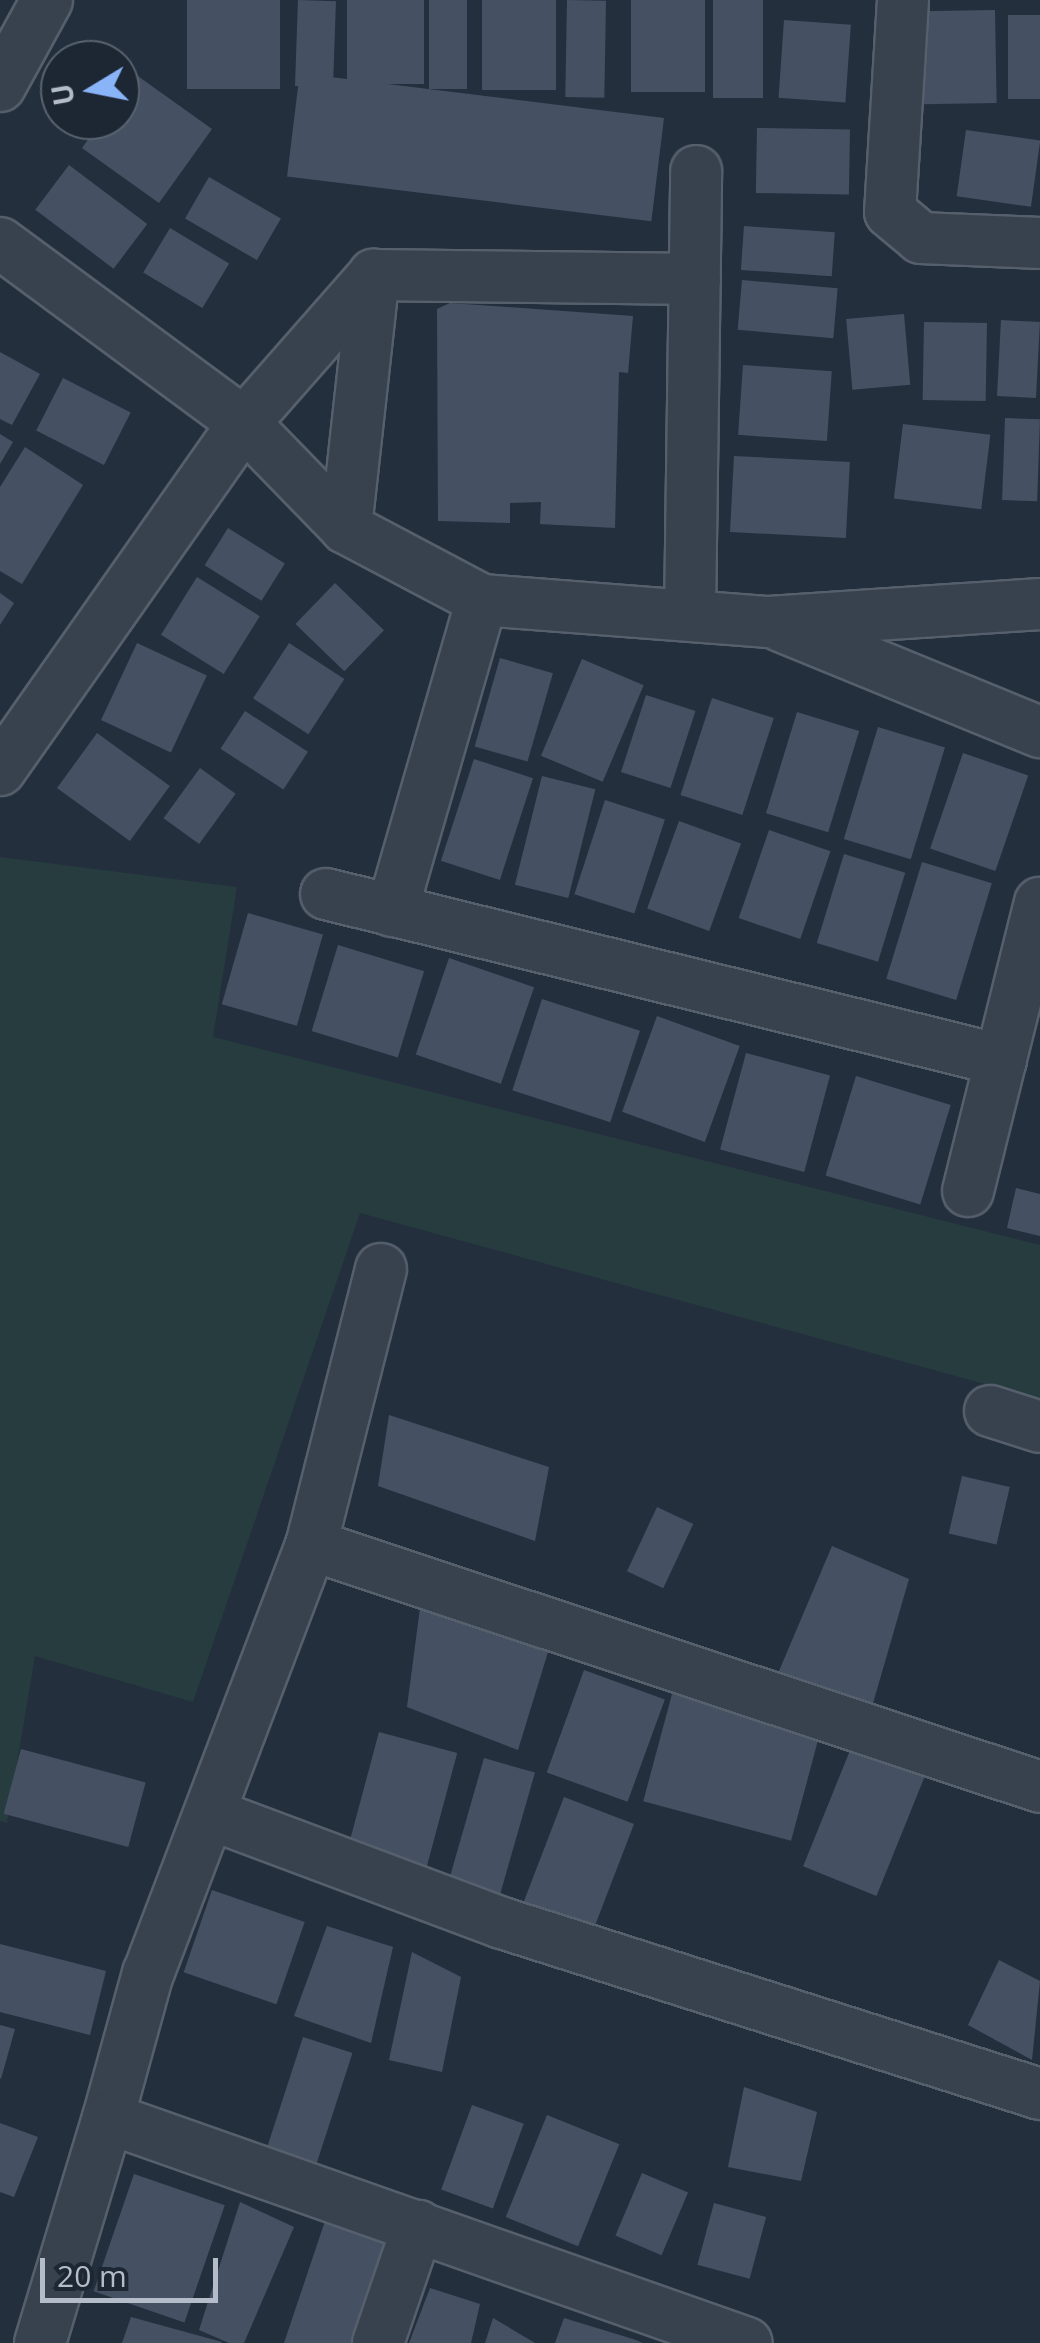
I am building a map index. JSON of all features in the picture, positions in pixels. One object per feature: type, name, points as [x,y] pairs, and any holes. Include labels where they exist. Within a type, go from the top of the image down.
[{"type":"street","points":[[903,0],[890,212],[921,238],[1040,242]]},
{"type":"street","points":[[0,86],[39,3]]},
{"type":"street","points":[[690,616],[696,171]]},
{"type":"street","points":[[0,243],[244,424],[346,528],[482,600],[769,622],[1040,604]]},
{"type":"street","points":[[0,770],[244,424],[374,276],[695,279]]},
{"type":"street","points":[[346,528],[374,276]]},
{"type":"street","points":[[392,911],[482,600]]},
{"type":"street","points":[[769,622],[1040,732]]},
{"type":"street","points":[[326,894],[1001,1060]]},
{"type":"street","points":[[968,1191],[1040,903]]},
{"type":"street","points":[[40,2343],[148,1973],[213,1815],[311,1544],[381,1268]]},
{"type":"street","points":[[990,1411],[1040,1428]]},
{"type":"street","points":[[311,1544],[1040,1787]]},
{"type":"street","points":[[213,1815],[502,1922],[1040,2094]]},
{"type":"street","points":[[108,2118],[747,2343]]},
{"type":"street","points":[[378,2343],[418,2226]]},
{"type":"green space","points":[[0,857],[237,887],[213,1037],[1040,1245],[1040,1399],[360,1213],[193,1702],[35,1656],[7,1823],[0,1821]]},
{"type":"building","points":[[187,0],[280,0],[280,89],[187,89]]},
{"type":"building","points":[[298,0],[336,1],[333,87],[295,86]]},
{"type":"building","points":[[347,0],[424,0],[424,84],[347,84]]},
{"type":"building","points":[[429,0],[467,0],[467,89],[429,89]]},
{"type":"building","points":[[482,0],[556,0],[556,90],[482,90]]},
{"type":"building","points":[[567,0],[606,1],[604,98],[565,97]]},
{"type":"building","points":[[631,0],[705,0],[705,92],[631,92]]},
{"type":"building","points":[[713,0],[763,0],[763,98],[713,98]]},
{"type":"building","points":[[995,10],[997,103],[923,104],[921,11]]},
{"type":"building","points":[[1008,15],[1040,15],[1040,99],[1008,99]]},
{"type":"building","points":[[784,20],[851,25],[845,102],[779,98]]},
{"type":"building","points":[[300,73],[664,118],[651,221],[287,176]]},
{"type":"building","points":[[140,78],[212,129],[159,203],[82,148],[88,140],[140,140]]},
{"type":"building","points":[[757,128],[850,130],[849,195],[756,193]]},
{"type":"building","points":[[966,130],[1040,140],[1031,207],[957,196]]},
{"type":"building","points":[[69,165],[147,224],[114,269],[35,210]]},
{"type":"building","points":[[209,177],[281,218],[257,260],[185,219]]},
{"type":"building","points":[[744,226],[835,232],[832,276],[741,270]]},
{"type":"building","points":[[170,228],[229,264],[202,308],[143,273]]},
{"type":"building","points":[[742,280],[838,288],[833,338],[738,330]]},
{"type":"building","points":[[450,303],[633,316],[628,373],[619,372],[615,528],[540,524],[541,502],[510,503],[510,523],[438,521],[437,309]]},
{"type":"building","points":[[904,314],[910,385],[852,390],[846,319]]},
{"type":"building","points":[[1001,320],[1040,322],[1036,398],[997,396]]},
{"type":"building","points":[[924,322],[987,323],[986,401],[923,400]]},
{"type":"building","points":[[0,352],[40,374],[12,425],[0,419]]},
{"type":"building","points":[[743,365],[832,371],[827,441],[738,435]]},
{"type":"building","points":[[63,378],[131,413],[104,465],[36,431]]},
{"type":"building","points":[[1005,418],[1040,419],[1037,501],[1002,500]]},
{"type":"building","points":[[903,424],[990,435],[981,509],[894,498]]},
{"type":"building","points":[[0,434],[13,442],[0,464]]},
{"type":"building","points":[[25,447],[83,485],[22,584],[0,571],[0,487]]},
{"type":"building","points":[[734,456],[850,462],[846,538],[730,532]]},
{"type":"building","points":[[228,528],[285,564],[262,601],[205,565]]},
{"type":"building","points":[[197,577],[260,616],[224,674],[161,635]]},
{"type":"building","points":[[335,583],[384,630],[344,671],[295,624]]},
{"type":"building","points":[[0,593],[14,603],[0,625]]},
{"type":"building","points":[[137,643],[207,676],[171,753],[101,720]]},
{"type":"building","points":[[289,643],[344,679],[308,734],[253,698]]},
{"type":"building","points":[[500,658],[553,673],[528,762],[475,746]]},
{"type":"building","points":[[582,659],[644,685],[603,782],[541,756]]},
{"type":"building","points":[[646,695],[695,711],[670,788],[621,772]]},
{"type":"building","points":[[712,698],[774,718],[742,815],[680,795]]},
{"type":"building","points":[[245,711],[308,752],[283,790],[220,749]]},
{"type":"building","points":[[797,712],[859,731],[828,832],[766,813]]},
{"type":"building","points":[[878,727],[945,747],[911,859],[844,839]]},
{"type":"building","points":[[97,733],[170,786],[130,841],[57,788]]},
{"type":"building","points":[[963,753],[1028,775],[995,871],[930,848]]},
{"type":"building","points":[[474,759],[533,778],[500,880],[441,861]]},
{"type":"building","points":[[200,768],[236,794],[199,844],[164,818]]},
{"type":"building","points":[[542,776],[595,789],[568,898],[515,885]]},
{"type":"building","points":[[605,800],[665,819],[634,914],[574,894]]},
{"type":"building","points":[[679,821],[741,844],[709,931],[647,908]]},
{"type":"building","points":[[769,830],[830,851],[800,939],[739,918]]},
{"type":"building","points":[[844,854],[905,873],[878,962],[817,943]]},
{"type":"building","points":[[922,862],[992,883],[956,1000],[886,979]]},
{"type":"building","points":[[248,913],[323,934],[297,1026],[222,1004]]},
{"type":"building","points":[[338,945],[424,971],[398,1057],[312,1031]]},
{"type":"building","points":[[449,958],[534,987],[501,1084],[416,1054]]},
{"type":"building","points":[[542,999],[640,1031],[610,1122],[512,1090]]},
{"type":"building","points":[[657,1016],[740,1046],[705,1142],[622,1112]]},
{"type":"building","points":[[746,1053],[830,1076],[804,1172],[720,1150]]},
{"type":"building","points":[[856,1076],[951,1105],[920,1204],[826,1175]]},
{"type":"building","points":[[1016,1188],[1040,1194],[1040,1236],[1007,1228]]},
{"type":"building","points":[[389,1415],[549,1467],[535,1541],[378,1486]]},
{"type":"building","points":[[962,1476],[1010,1487],[996,1545],[949,1533]]},
{"type":"building","points":[[657,1507],[693,1524],[663,1588],[627,1571]]},
{"type":"building","points":[[832,1546],[909,1579],[869,1717],[779,1671]]},
{"type":"building","points":[[420,1608],[548,1652],[518,1750],[407,1707]]},
{"type":"building","points":[[584,1670],[665,1699],[628,1802],[547,1772]]},
{"type":"building","points":[[672,1694],[820,1734],[791,1841],[643,1801]]},
{"type":"building","points":[[379,1732],[457,1753],[425,1872],[347,1851]]},
{"type":"building","points":[[853,1743],[926,1773],[876,1896],[803,1866]]},
{"type":"building","points":[[21,1749],[146,1782],[128,1847],[4,1814]]},
{"type":"building","points":[[484,1758],[535,1773],[500,1896],[449,1881]]},
{"type":"building","points":[[564,1797],[634,1824],[593,1931],[523,1904]]},
{"type":"building","points":[[212,1890],[305,1922],[276,2004],[184,1972]]},
{"type":"building","points":[[327,1926],[393,1947],[371,2043],[294,2016]]},
{"type":"building","points":[[0,1944],[106,1971],[90,2035],[0,2012]]},
{"type":"building","points":[[412,1952],[461,1977],[442,2072],[389,2060]]},
{"type":"building","points":[[999,1960],[1040,1981],[1032,2060],[968,2025]]},
{"type":"building","points":[[0,2025],[15,2029],[1,2079],[0,2078]]},
{"type":"building","points":[[303,2037],[352,2053],[317,2162],[267,2146]]},
{"type":"building","points":[[744,2087],[817,2112],[801,2181],[728,2167]]},
{"type":"building","points":[[472,2105],[524,2124],[493,2208],[441,2190]]},
{"type":"building","points":[[547,2115],[619,2144],[578,2246],[506,2217]]},
{"type":"building","points":[[0,2123],[38,2137],[14,2197],[0,2192]]},
{"type":"building","points":[[642,2173],[688,2193],[661,2255],[615,2236]]},
{"type":"building","points":[[134,2174],[225,2205],[184,2322],[94,2291]]},
{"type":"building","points":[[240,2202],[294,2227],[244,2343],[229,2343],[199,2330]]},
{"type":"building","points":[[714,2203],[766,2217],[750,2279],[697,2265]]},
{"type":"building","points":[[325,2221],[400,2240],[365,2343],[284,2343]]},
{"type":"building","points":[[430,2288],[480,2304],[471,2343],[409,2343]]},
{"type":"building","points":[[131,2317],[222,2342],[122,2343]]},
{"type":"building","points":[[493,2318],[535,2343],[485,2343]]},
{"type":"building","points":[[564,2318],[633,2339],[643,2343],[555,2343]]}]
